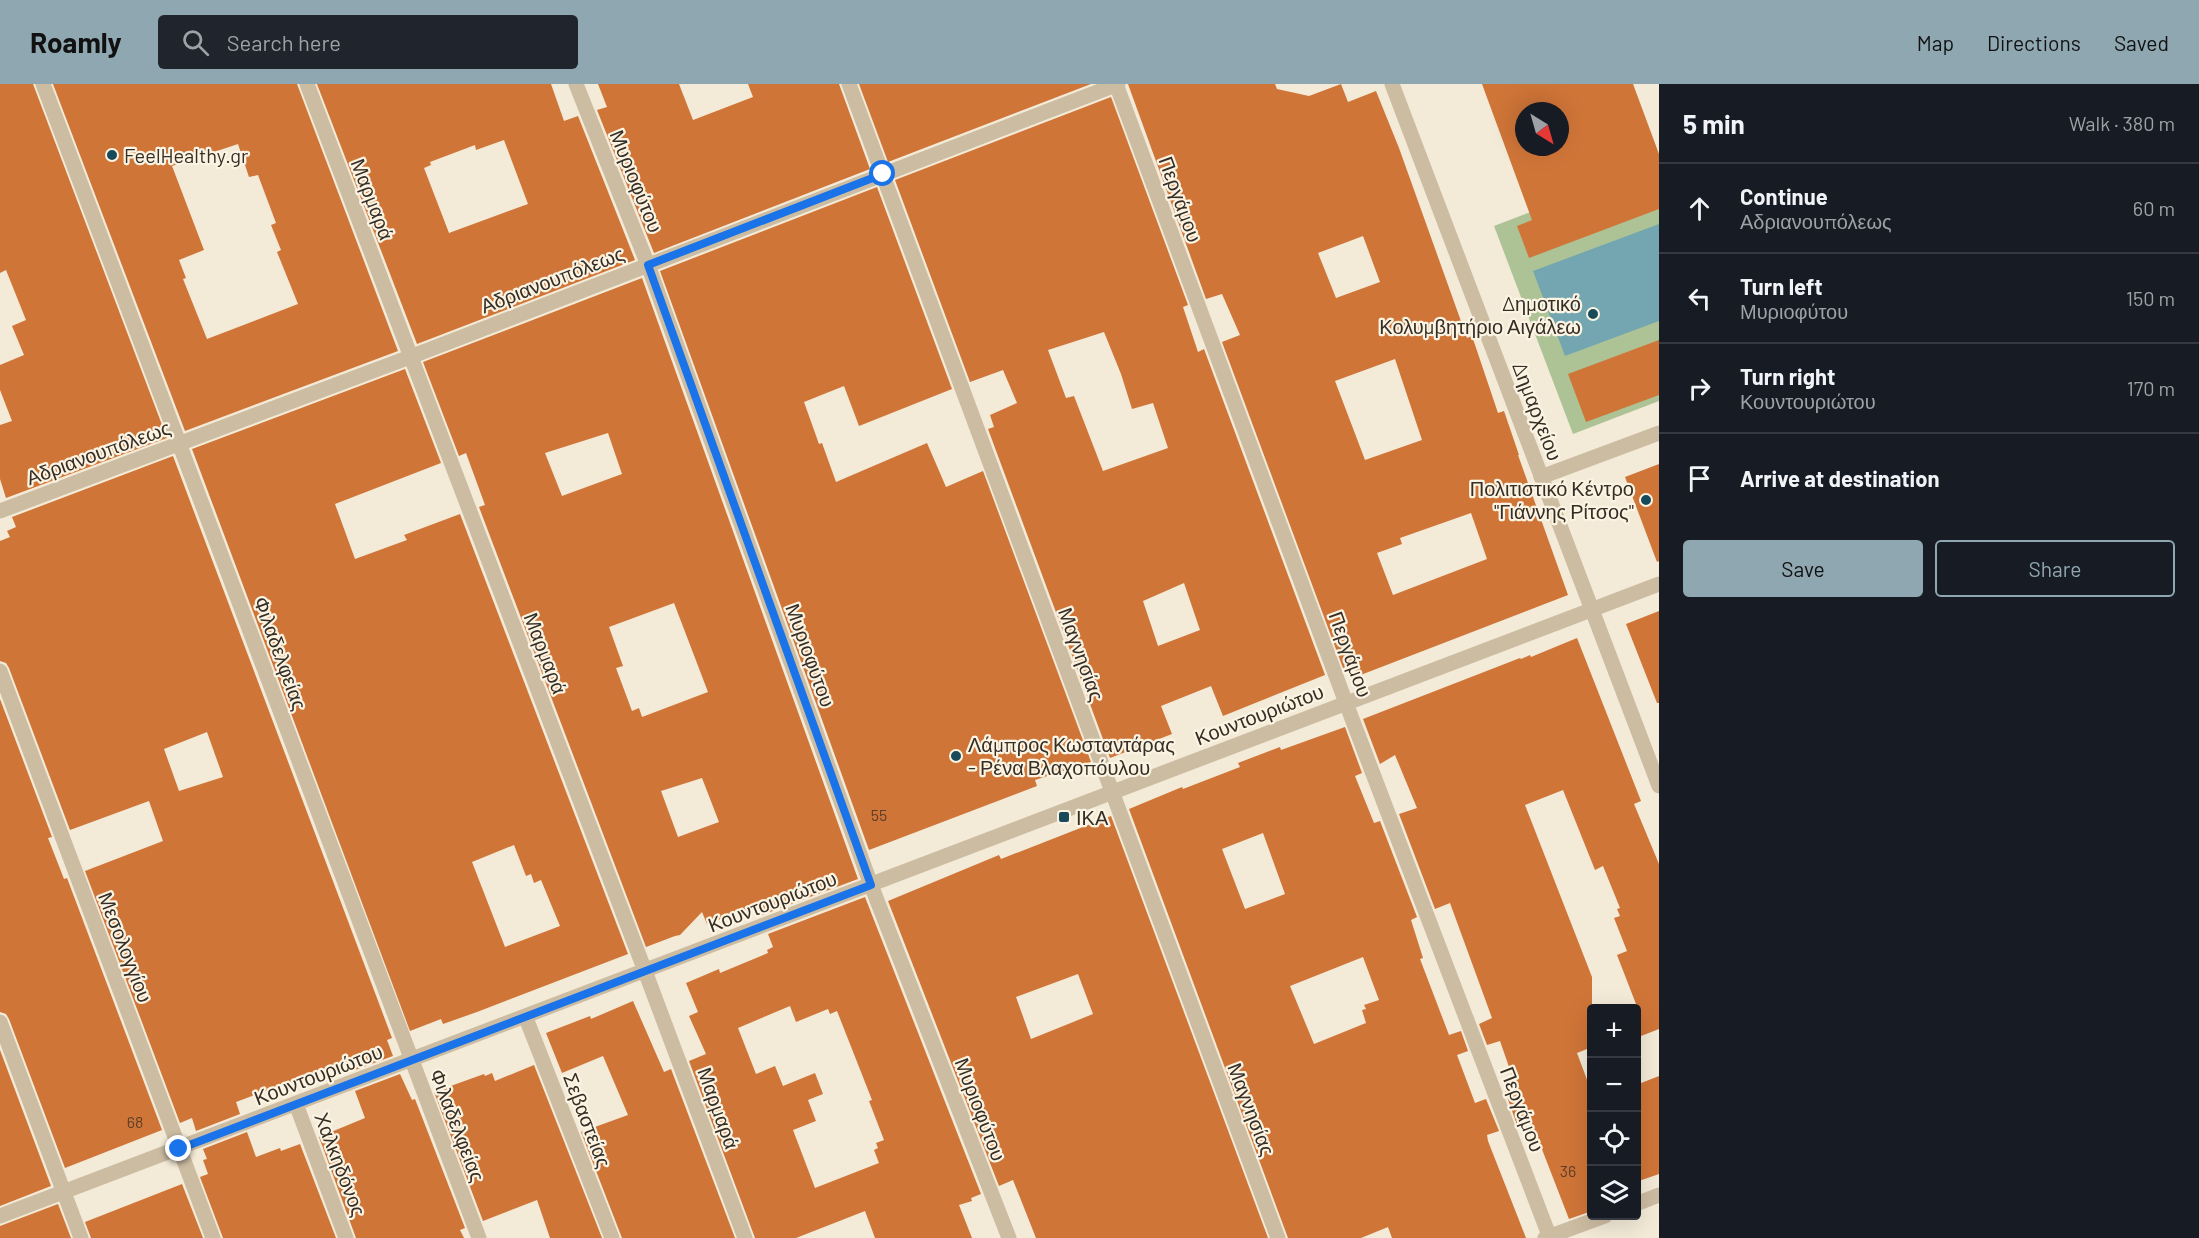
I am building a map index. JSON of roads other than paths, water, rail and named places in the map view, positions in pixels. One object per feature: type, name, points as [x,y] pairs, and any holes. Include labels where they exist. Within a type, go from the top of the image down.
[{"type":"street","name":"Φιλαδελφείας","points":[[43,84],[410,1061],[479,1238]]},
{"type":"street","name":"Μαρμαρά","points":[[307,84],[745,1238]]},
{"type":"street","name":"Μυριοφύτου","points":[[576,84],[648,265],[871,885],[1009,1238]]},
{"type":"street","name":"Μαγνησίας","points":[[849,84],[1278,1238]]},
{"type":"street","name":"Αδριανουπόλεως","points":[[0,511],[410,357],[1117,84]]},
{"type":"street","name":"Περγάμου","points":[[1117,84],[1346,703],[1548,1237]]},
{"type":"street","name":"Δημαρχείου","points":[[1392,84],[1659,786]]},
{"type":"street","points":[[1541,477],[1659,433]]},
{"type":"street","name":"Κουντουριώτου","points":[[0,1216],[526,1018],[1659,584]]},
{"type":"street","name":"Μεσολογγίου","points":[[0,671],[213,1238]]},
{"type":"street","name":"Σεβαστείας","points":[[526,1018],[612,1238]]},
{"type":"street","points":[[0,1022],[81,1238]]},
{"type":"street","name":"Χαλκηδόνος","points":[[296,1104],[346,1238]]},
{"type":"street","points":[[1641,1202],[1659,1195]]},
{"type":"street","points":[[1548,1237],[1592,1220]]},
{"type":"water","points":[[1659,224],[1659,321],[1565,356],[1533,271]]},
{"type":"place","name":"FeelHealthy.gr","points":[[112,155]]},
{"type":"place","name":"Δημοτικό Κολυμβητήριο Αιγάλεω","points":[[1593,314]]},
{"type":"place","name":"Πολιτιστικό Κέντρο \"Γιάννης Ρίτσος\"","points":[[1646,500]]},
{"type":"place","name":"Λάμπρος Κωσταντάρας - Ρένα Βλαχοπόυλου","points":[[956,756]]},
{"type":"place","name":"ΙΚΑ","points":[[1064,817]]}]
